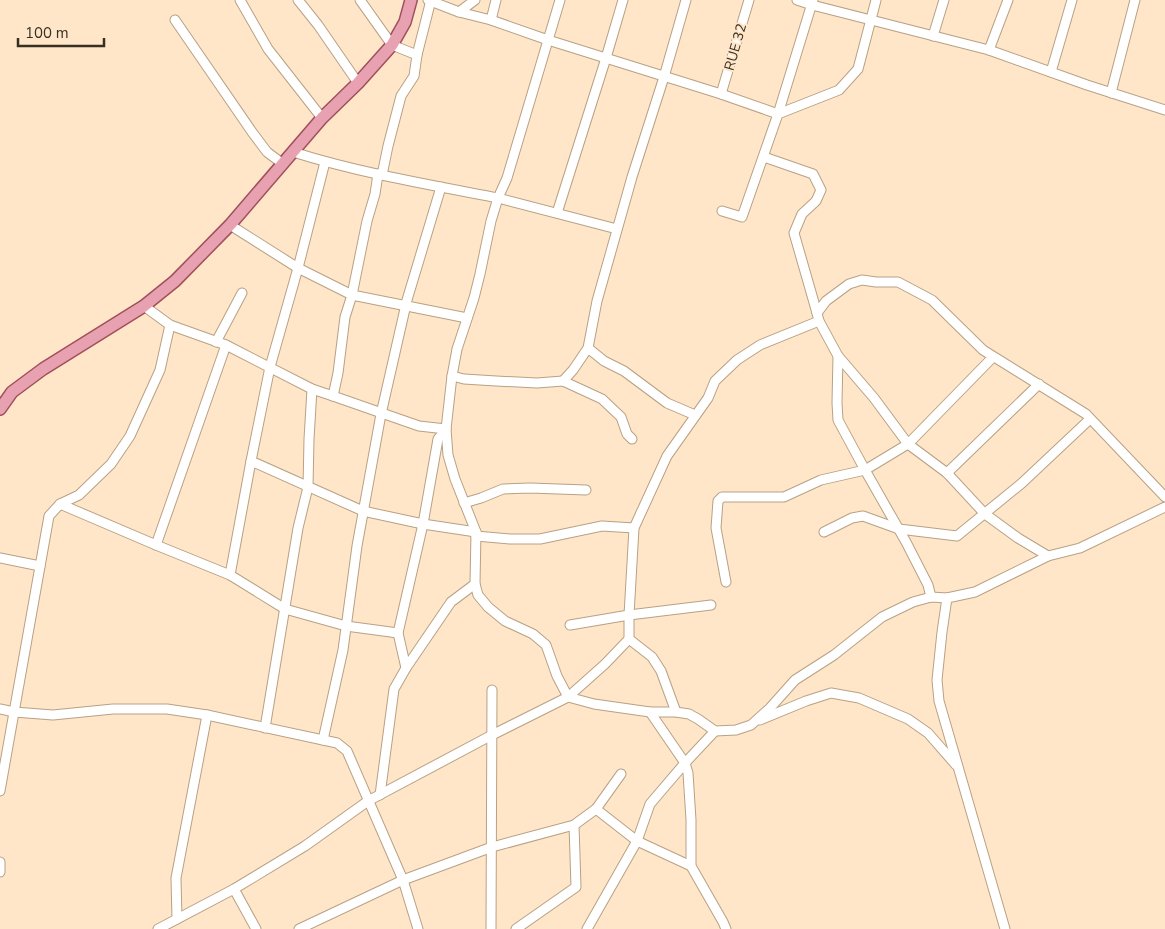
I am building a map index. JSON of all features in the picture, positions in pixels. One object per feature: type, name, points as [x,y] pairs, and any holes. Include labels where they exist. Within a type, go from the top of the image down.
[{"type":"main road","points":[[0,409],[12,392],[43,369],[144,306],[175,281],[230,225],[322,118],[392,46],[405,22],[411,0]]},
{"type":"street","points":[[240,0],[268,49],[322,118]]},
{"type":"street","points":[[298,0],[318,25],[358,83]]},
{"type":"street","points":[[360,0],[392,46],[417,55]]},
{"type":"street","points":[[333,396],[345,318],[352,295],[367,221],[402,96],[414,76],[430,0],[459,12],[491,20],[778,114],[839,90],[858,69],[876,0]]},
{"type":"street","points":[[459,12],[475,0]]},
{"type":"street","points":[[491,20],[496,0]]},
{"type":"street","points":[[560,0],[507,178],[491,221],[474,298],[457,349],[452,376],[446,429],[448,455],[476,534],[475,584],[478,595],[488,607],[505,621],[533,634],[546,645],[557,676],[568,697],[594,704],[650,712],[689,714],[715,731],[736,730],[806,701],[831,693],[859,698],[908,718],[928,733],[958,767]]},
{"type":"street","points":[[557,214],[623,0]]},
{"type":"street","points":[[563,381],[588,348],[596,301],[686,0]]},
{"type":"street","name":"RUE 32","points":[[721,94],[749,0]]},
{"type":"street","points":[[797,0],[813,2],[870,20],[989,50],[1165,110]]},
{"type":"street","points":[[933,36],[944,0]]},
{"type":"street","points":[[989,50],[1008,0]]},
{"type":"street","points":[[1051,72],[1072,0]]},
{"type":"street","points":[[1111,93],[1135,0]]},
{"type":"street","points":[[722,211],[742,217],[764,157],[813,2]]},
{"type":"street","points":[[175,20],[252,132],[267,152],[283,164]]},
{"type":"street","points":[[294,152],[325,162],[441,188],[498,198],[617,229]]},
{"type":"street","points":[[764,157],[813,174],[821,190],[816,201],[802,214],[794,233],[818,317],[838,356],[874,398],[908,444],[947,473],[985,514],[1018,538],[1048,556]]},
{"type":"street","points":[[230,574],[250,461],[270,367],[325,162]]},
{"type":"street","points":[[323,740],[343,650],[357,546],[381,414],[406,306],[441,188]]},
{"type":"street","points":[[230,225],[298,268],[352,295],[466,318]]},
{"type":"street","points":[[161,928],[305,846],[368,800],[568,697],[606,664],[629,639],[634,528],[666,456],[708,398],[715,381],[737,360],[760,345],[818,317],[826,301],[849,284],[862,280],[898,282],[932,300],[983,350],[1086,414],[1165,497]]},
{"type":"street","points":[[216,342],[242,293]]},
{"type":"street","points":[[144,306],[170,325],[226,345],[312,389],[419,426],[446,429]]},
{"type":"street","points":[[0,791],[49,516],[60,504],[79,495],[111,464],[130,436],[160,370],[170,325]]},
{"type":"street","points":[[156,546],[226,345]]},
{"type":"street","points":[[588,348],[604,361],[624,371],[666,403],[696,415]]},
{"type":"street","points":[[838,356],[838,420],[899,529],[928,585],[931,598]]},
{"type":"street","points":[[726,582],[716,528],[718,501],[722,497],[784,497],[821,480],[865,470],[908,444],[993,357]]},
{"type":"street","points":[[452,376],[464,379],[537,383],[563,381],[602,399],[621,417],[627,434],[632,438]]},
{"type":"street","points":[[947,473],[1039,384]]},
{"type":"street","points":[[265,728],[298,528],[308,487],[312,389]]},
{"type":"street","points":[[824,532],[852,518],[863,516],[899,529],[957,536],[1022,483],[1090,419]]},
{"type":"street","points":[[406,668],[398,633],[423,524],[438,439],[446,429]]},
{"type":"street","points":[[250,461],[363,511],[476,534],[510,539],[540,539],[602,526],[634,528]]},
{"type":"street","points":[[464,502],[481,498],[503,489],[586,490]]},
{"type":"street","points":[[60,504],[156,546],[230,574],[285,609],[346,626],[398,633]]},
{"type":"street","points":[[751,725],[770,708],[795,680],[834,655],[882,617],[914,602],[975,592],[1048,556],[1080,548],[1165,507]]},
{"type":"street","points":[[0,558],[40,566]]},
{"type":"street","points":[[380,795],[394,689],[451,602],[475,584]]},
{"type":"street","points":[[947,598],[937,680],[939,702],[1005,929]]},
{"type":"street","points":[[570,625],[629,615],[711,605]]},
{"type":"street","points":[[629,639],[652,657],[661,671],[676,712]]},
{"type":"street","points":[[492,690],[492,929]]},
{"type":"street","points":[[0,709],[53,715],[113,709],[167,709],[207,715],[338,743],[347,752],[403,880],[418,929]]},
{"type":"street","points":[[650,712],[685,763],[688,773],[690,801],[691,866],[726,929]]},
{"type":"street","points":[[176,919],[176,878],[207,715]]},
{"type":"street","points":[[586,929],[637,841],[650,804],[715,731]]},
{"type":"street","points":[[299,929],[403,880],[492,847],[574,825],[596,809],[621,774]]},
{"type":"street","points":[[596,809],[637,841],[691,866]]},
{"type":"street","points":[[516,929],[576,887],[574,825]]},
{"type":"street","points":[[0,862],[0,872]]},
{"type":"street","points":[[234,888],[256,929]]}]
